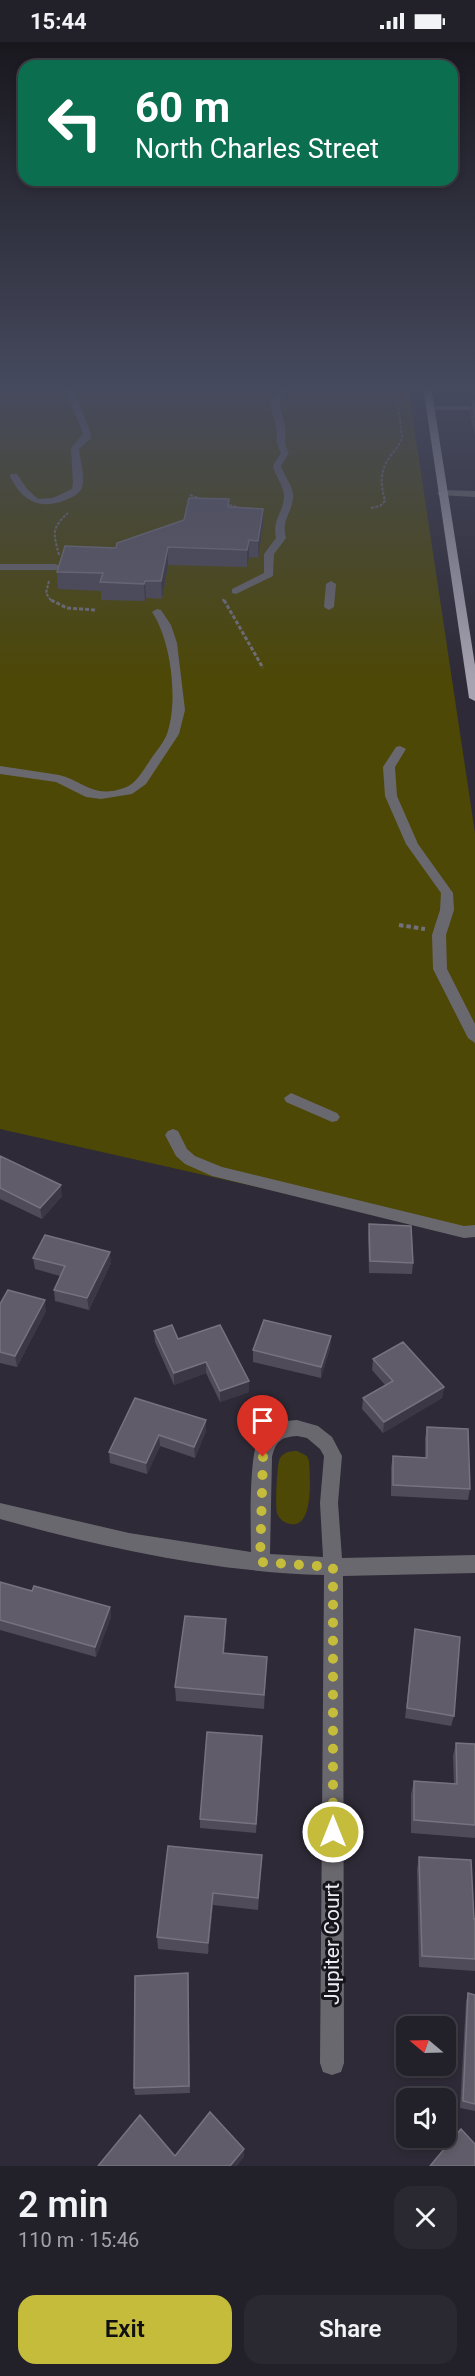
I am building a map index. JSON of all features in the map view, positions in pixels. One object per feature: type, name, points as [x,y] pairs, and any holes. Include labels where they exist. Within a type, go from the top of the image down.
[{"type":"main road","points":[[441,485],[475,698]]},
{"type":"street","points":[[21,485],[31,499],[38,501],[56,499],[76,490],[77,485]]},
{"type":"street","points":[[236,591],[269,574],[269,554],[281,538],[278,526],[289,500],[286,485]]},
{"type":"street","points":[[442,497],[475,494]]},
{"type":"street","points":[[442,497],[475,501]]},
{"type":"street","points":[[0,567],[56,567]]},
{"type":"street","points":[[329,607],[331,584]]},
{"type":"street","points":[[0,770],[59,779],[90,794],[100,795],[128,791],[142,781],[173,734],[179,710],[172,643],[166,625],[157,612]]},
{"type":"street","points":[[400,749],[388,767],[392,796],[412,844],[447,893],[447,910],[440,935],[440,969],[475,1038]]},
{"type":"street","points":[[291,1098],[332,1117]]},
{"type":"street","points":[[173,1134],[181,1152],[190,1160],[218,1172],[359,1208],[464,1232],[475,1231]]},
{"type":"street","name":"Jupiter Court","points":[[260,1562],[263,1457],[267,1440],[280,1429],[297,1428],[312,1431],[326,1443],[333,1456],[329,1503],[333,1567],[332,2063]]},
{"type":"street","points":[[0,1511],[133,1544],[260,1562],[333,1567],[475,1564]]},
{"type":"path","points":[[371,508],[380,506],[385,501],[382,485]]},
{"type":"path","points":[[190,495],[206,500]]},
{"type":"path","points":[[216,502],[254,512],[278,526]]},
{"type":"path","points":[[221,593],[229,615],[255,652],[263,668]]},
{"type":"shaded area","points":[[0,485],[423,485],[475,833],[475,1236],[0,1129]]},
{"type":"shaded area","points":[[297,1451],[307,1456],[309,1461],[309,1500],[304,1518],[298,1523],[291,1524],[282,1520],[277,1513],[277,1476],[280,1458],[287,1452]]},
{"type":"building","points":[[189,498],[229,499],[228,507],[263,509],[258,541],[249,540],[247,550],[168,547],[161,581],[145,581],[144,584],[100,582],[103,573],[57,572],[65,546],[116,548],[117,543],[184,520]]},
{"type":"building","points":[[0,1156],[61,1185],[40,1208],[0,1188]]},
{"type":"building","points":[[369,1224],[411,1226],[413,1263],[370,1261]]},
{"type":"building","points":[[45,1235],[110,1252],[87,1298],[54,1290],[65,1266],[33,1258]]},
{"type":"building","points":[[8,1290],[45,1300],[15,1356],[0,1352],[0,1304]]},
{"type":"building","points":[[264,1320],[331,1336],[321,1367],[253,1350]]},
{"type":"building","points":[[172,1325],[178,1339],[220,1325],[249,1381],[220,1391],[206,1362],[174,1373],[154,1331]]},
{"type":"building","points":[[403,1342],[444,1387],[384,1422],[363,1398],[393,1381],[373,1359]]},
{"type":"building","points":[[135,1398],[206,1420],[194,1447],[159,1435],[146,1463],[109,1452]]},
{"type":"building","points":[[427,1427],[468,1429],[470,1489],[393,1485],[393,1456],[427,1458]]},
{"type":"building","points":[[0,1582],[32,1591],[34,1586],[110,1607],[95,1647],[0,1620]]},
{"type":"building","points":[[185,1616],[226,1619],[223,1653],[267,1657],[264,1695],[175,1687]]},
{"type":"building","points":[[415,1629],[460,1637],[454,1716],[407,1708]]},
{"type":"building","points":[[207,1732],[262,1736],[256,1824],[200,1819]]},
{"type":"building","points":[[456,1743],[475,1744],[475,1825],[414,1820],[414,1781],[457,1784]]},
{"type":"building","points":[[168,1846],[262,1855],[258,1898],[213,1893],[208,1943],[157,1937]]},
{"type":"building","points":[[419,1857],[471,1860],[475,1959],[422,1956]]},
{"type":"building","points":[[188,1973],[189,2086],[134,2088],[135,1976]]},
{"type":"building","points":[[468,1993],[475,1995],[475,2104],[463,2101]]},
{"type":"building","points":[[210,2112],[244,2149],[230,2166],[98,2166],[140,2115],[175,2156]]},
{"type":"building","points":[[461,2129],[475,2144],[475,2166],[430,2166],[445,2148],[456,2148],[456,2135]]},
{"type":"route","points":[[263,1457],[260,1562],[333,1567],[333,1832]]}]
